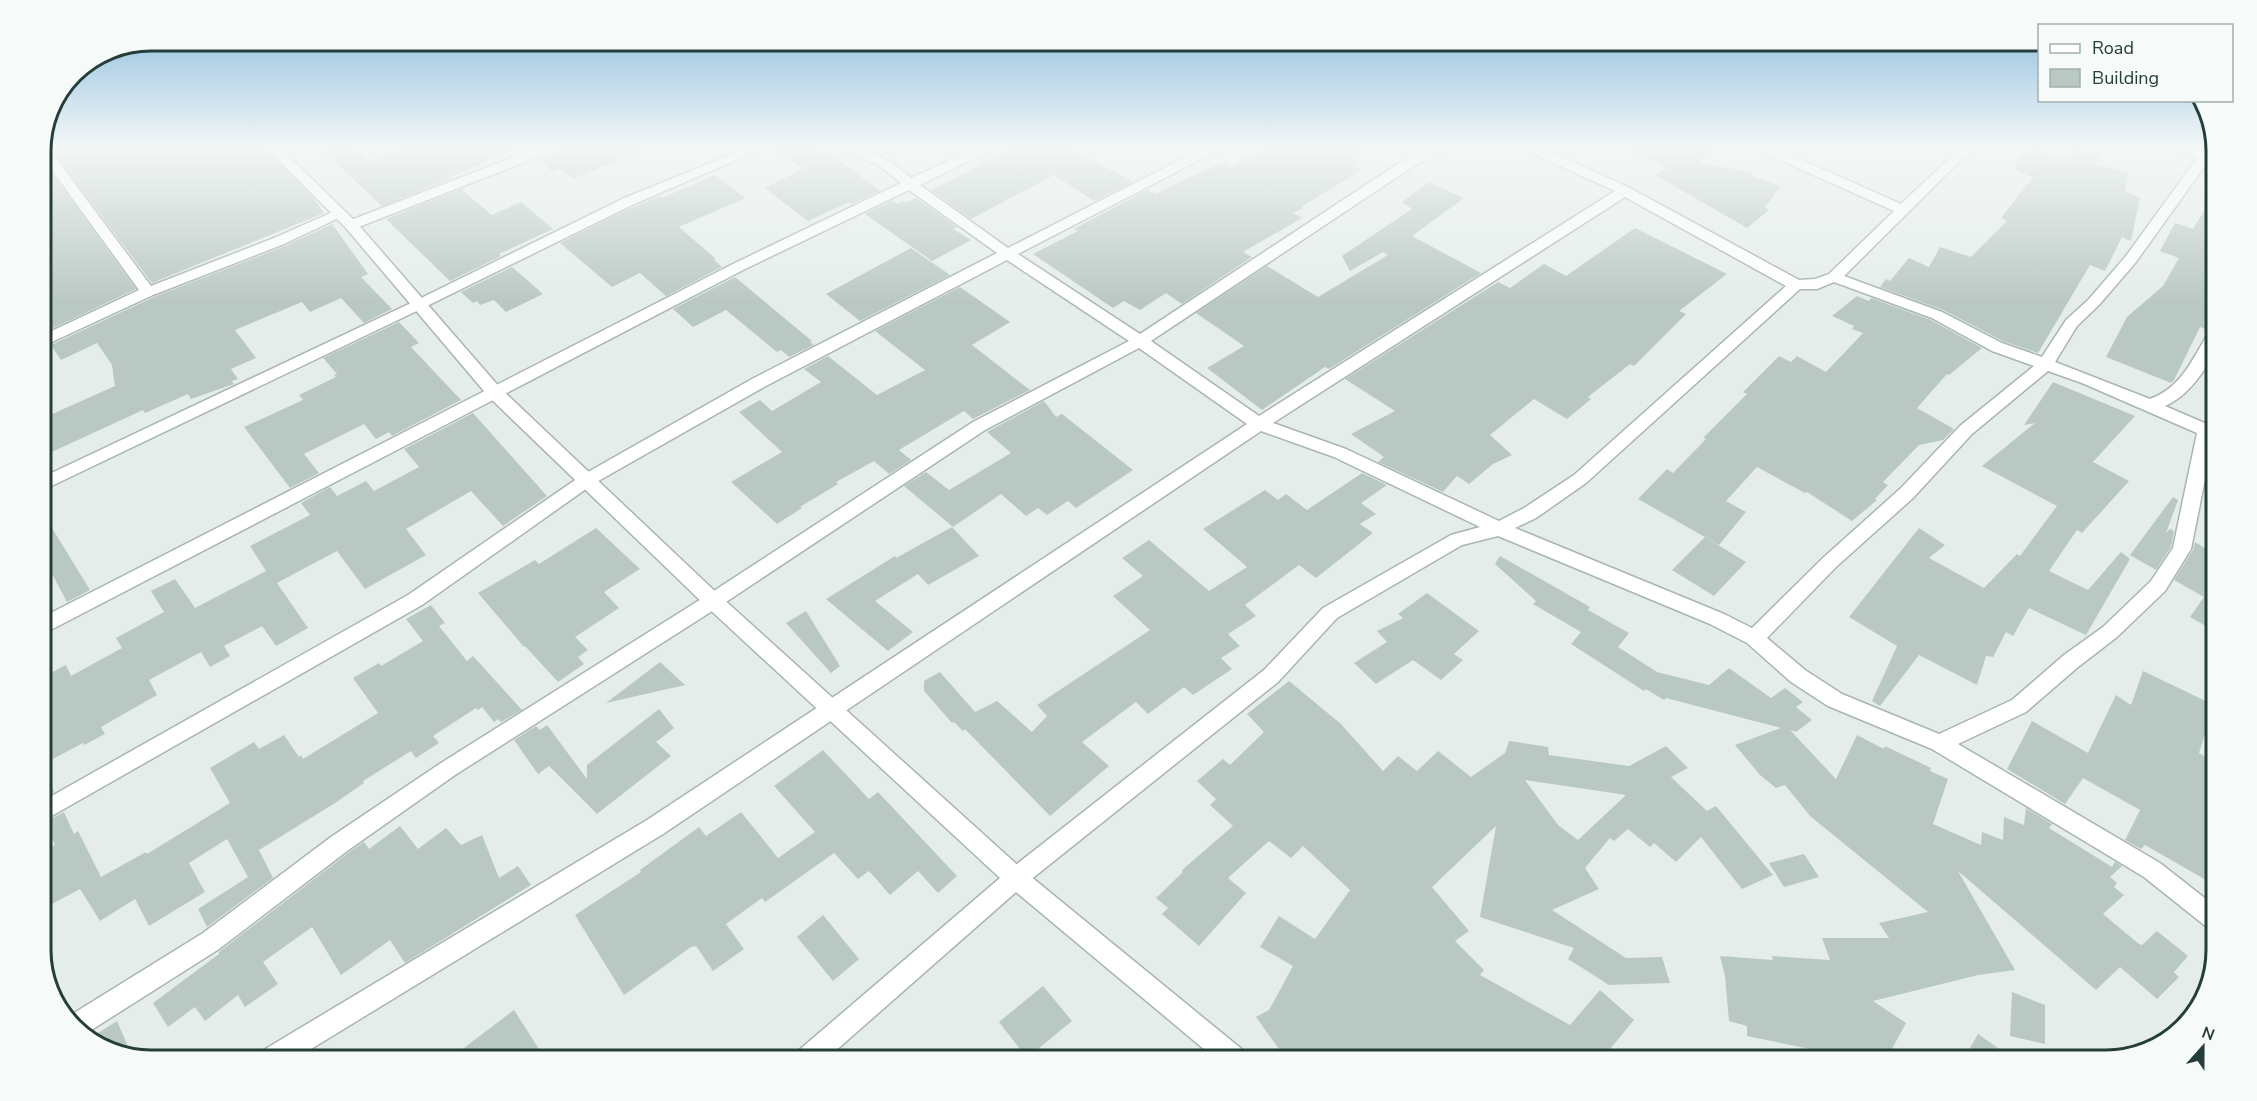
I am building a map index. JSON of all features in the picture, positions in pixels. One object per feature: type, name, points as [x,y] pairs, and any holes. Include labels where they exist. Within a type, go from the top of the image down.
[{"type":"street","points":[[80,199],[148,292]]},
{"type":"street","points":[[326,199],[346,219],[495,393],[713,601],[1016,878],[1223,1050]]},
{"type":"street","points":[[51,337],[148,292],[279,241],[398,199]]},
{"type":"street","points":[[51,479],[418,305],[633,199]]},
{"type":"street","points":[[51,622],[738,267],[878,199]]},
{"type":"street","points":[[932,199],[1259,424],[1340,453],[1499,529],[1717,619],[1754,638],[1798,676],[1834,700],[1939,743],[2152,870],[2206,912]]},
{"type":"street","points":[[51,807],[415,600],[587,480],[758,383],[1113,199]]},
{"type":"street","points":[[82,1022],[212,941],[339,844],[448,769],[713,601],[979,426],[1140,341],[1354,199]]},
{"type":"street","points":[[287,1050],[655,827],[1259,424],[1611,199]]},
{"type":"street","points":[[1639,199],[1797,285],[1817,284],[1834,276],[1912,199]]},
{"type":"street","points":[[1878,199],[1901,210]]},
{"type":"street","points":[[1754,638],[1830,562],[1907,493],[1966,430],[2046,364],[2071,323],[2094,302],[2131,259],[2177,199]]},
{"type":"street","points":[[1834,276],[1937,315],[1997,347],[2046,364],[2206,430]]},
{"type":"street","points":[[818,1050],[1016,878],[1272,676],[1330,613],[1457,540],[1499,529],[1530,513],[1580,479],[1797,285]]},
{"type":"street","points":[[2148,406],[2172,397],[2193,373],[2206,350]]},
{"type":"street","points":[[1939,743],[2019,706],[2071,661],[2110,632],[2158,586],[2182,549],[2206,452]]},
{"type":"building","points":[[51,199],[71,199],[136,289],[51,329]]},
{"type":"building","points":[[89,199],[314,199],[324,213],[152,283]]},
{"type":"building","points":[[375,199],[399,199],[382,206]]},
{"type":"building","points":[[435,199],[473,199],[492,215],[521,202],[553,229],[499,254],[501,256],[450,281],[386,219]]},
{"type":"building","points":[[652,199],[742,199],[679,227],[722,267],[666,296],[640,273],[612,287],[560,243]]},
{"type":"building","points":[[780,199],[862,199],[852,204],[849,202],[808,221]]},
{"type":"building","points":[[918,199],[957,227],[953,229],[971,240],[932,261],[865,214],[893,200],[897,204],[902,201],[905,203]]},
{"type":"building","points":[[944,199],[1008,199],[971,219]]},
{"type":"building","points":[[1129,199],[1314,199],[1293,213],[1302,218],[1243,252],[1252,257],[1182,304],[1166,293],[1140,310],[1124,301],[1113,308],[1033,254],[1078,231],[1074,229]]},
{"type":"building","points":[[1406,199],[1462,199],[1412,236],[1481,273],[1329,369],[1325,367],[1262,410],[1207,368],[1244,346],[1196,313],[1267,266],[1318,297],[1388,255],[1383,252],[1350,271],[1342,256],[1412,209],[1402,202]]},
{"type":"building","points":[[1697,199],[1771,199],[1765,207],[1769,210],[1747,228]]},
{"type":"building","points":[[2016,199],[2140,199],[2131,241],[2122,237],[2105,271],[2090,265],[2038,353],[2003,341],[1943,310],[1880,287],[1886,279],[1890,281],[1909,258],[1929,267],[1940,247],[1971,257],[2007,221],[2001,218]]},
{"type":"building","points":[[2206,208],[2206,327],[2205,329],[2200,327],[2171,383],[2106,357],[2127,317],[2163,286],[2179,258],[2160,251],[2175,223],[2193,229]]},
{"type":"building","points":[[332,224],[368,274],[361,277],[392,309],[364,323],[341,298],[310,312],[302,302],[235,330],[256,358],[231,369],[238,379],[232,381],[234,384],[191,399],[188,394],[145,413],[143,410],[51,452],[51,415],[115,386],[112,365],[97,343],[61,360],[51,345],[154,297],[285,246]]},
{"type":"building","points":[[1635,228],[1727,274],[1679,311],[1686,314],[1634,366],[1630,364],[1588,397],[1591,399],[1567,419],[1534,399],[1490,435],[1512,455],[1493,464],[1469,484],[1457,476],[1443,492],[1378,462],[1384,457],[1351,434],[1395,411],[1345,379],[1498,282],[1510,288],[1544,264],[1566,276]]},
{"type":"building","points":[[911,248],[950,275],[860,321],[826,294]]},
{"type":"building","points":[[512,267],[543,294],[506,312],[494,300],[480,305],[477,301],[473,303],[461,292]]},
{"type":"building","points":[[735,277],[814,345],[789,357],[781,350],[777,352],[726,310],[693,327],[673,309]]},
{"type":"building","points":[[960,287],[1010,322],[972,345],[1030,390],[973,419],[964,411],[899,450],[911,460],[889,474],[874,461],[836,482],[838,484],[777,524],[731,482],[782,452],[739,412],[760,400],[772,411],[821,382],[804,369],[828,356],[877,395],[925,370],[875,331]]},
{"type":"building","points":[[1857,296],[1869,301],[1871,298],[1931,320],[1982,348],[1949,375],[1947,374],[1917,408],[1954,429],[1943,440],[1919,445],[1883,482],[1888,485],[1875,499],[1877,500],[1852,521],[1807,492],[1757,467],[1726,501],[1746,512],[1719,545],[1638,499],[1667,469],[1673,473],[1706,439],[1703,438],[1747,394],[1743,392],[1779,356],[1791,362],[1797,356],[1826,372],[1863,333],[1852,329],[1854,326],[1832,316]]},
{"type":"building","points":[[399,322],[419,343],[411,347],[461,400],[392,436],[389,432],[376,439],[364,424],[304,454],[319,473],[290,488],[244,427],[303,400],[299,395],[336,377],[334,375],[337,374],[323,358]]},
{"type":"building","points":[[2053,382],[2135,416],[2093,462],[2129,481],[2082,533],[2077,530],[2049,571],[2088,590],[2121,552],[2130,559],[2086,635],[2029,608],[2013,636],[2006,632],[1993,657],[1986,656],[1977,685],[1919,655],[1880,706],[1872,701],[1897,646],[1849,617],[1919,528],[1945,545],[1929,558],[1984,588],[2017,554],[2020,556],[2057,506],[1982,466],[2035,423],[2024,425]]},
{"type":"building","points":[[1044,401],[1056,417],[1062,414],[1133,470],[1076,508],[1068,501],[1047,515],[1038,508],[1026,516],[1001,494],[953,527],[904,486],[926,472],[949,490],[1011,453],[987,432]]},
{"type":"building","points":[[473,413],[547,496],[503,526],[471,491],[406,529],[426,555],[365,589],[337,551],[320,560],[277,583],[308,628],[276,646],[262,626],[224,646],[230,656],[210,667],[201,652],[149,680],[157,695],[101,727],[105,734],[51,760],[51,673],[66,665],[71,676],[122,648],[116,638],[164,612],[151,591],[175,579],[195,608],[266,571],[250,546],[310,515],[301,503],[330,487],[337,496],[366,481],[374,491],[419,467],[404,449]]},
{"type":"building","points":[[1362,473],[1387,485],[1361,503],[1376,514],[1360,524],[1373,533],[1316,578],[1299,565],[1245,605],[1256,616],[1228,634],[1240,646],[1221,658],[1232,669],[1193,695],[1184,687],[1148,714],[1136,702],[1082,742],[1109,766],[1050,816],[965,729],[963,731],[954,722],[952,723],[924,691],[924,681],[940,672],[975,712],[997,701],[1032,732],[1047,716],[1037,705],[1150,630],[1113,596],[1143,576],[1122,558],[1149,540],[1209,591],[1247,567],[1203,529],[1265,490],[1278,500],[1286,494],[1307,510]]},
{"type":"building","points":[[2173,497],[2178,500],[2166,533],[2170,529],[2174,531],[2171,547],[2156,570],[2130,555]]},
{"type":"building","points":[[51,526],[90,590],[67,602],[51,572]]},
{"type":"building","points":[[952,527],[979,556],[928,585],[918,574],[875,601],[913,632],[888,651],[826,599],[895,556],[896,558]]},
{"type":"building","points":[[596,528],[640,569],[604,592],[619,608],[575,637],[588,650],[578,657],[584,664],[558,682],[524,647],[478,593],[535,560],[539,564]]},
{"type":"building","points":[[1705,537],[1746,562],[1714,596],[1672,570]]},
{"type":"building","points":[[2195,542],[2206,549],[2206,626],[2190,617],[2204,597],[2174,580],[2193,550]]},
{"type":"building","points":[[1500,556],[1590,607],[1588,610],[1629,633],[1618,647],[1657,672],[1709,685],[1729,668],[1771,698],[1785,688],[1803,702],[1796,707],[1812,720],[1796,732],[1790,730],[1836,779],[1857,735],[1931,768],[1930,771],[1948,779],[1933,824],[1981,845],[1982,832],[2003,840],[2004,817],[2024,825],[2026,808],[2052,824],[2049,828],[2112,867],[2115,862],[2122,866],[2110,877],[2117,883],[2114,887],[2124,895],[2103,914],[2139,944],[2142,945],[2157,931],[2188,956],[2174,972],[2179,977],[2157,999],[2120,967],[2096,990],[1958,871],[2015,970],[1978,975],[1873,1001],[1906,1023],[1891,1050],[1809,1050],[1747,1036],[1747,1026],[1729,1021],[1725,976],[1720,956],[1773,960],[1772,956],[1830,960],[1822,938],[1889,938],[1879,923],[1928,912],[1810,816],[1785,785],[1776,788],[1760,775],[1735,745],[1781,728],[1666,698],[1664,700],[1646,689],[1644,691],[1571,644],[1581,632],[1533,604],[1536,601],[1495,564]]},
{"type":"building","points":[[1427,593],[1479,631],[1454,654],[1463,660],[1441,680],[1413,660],[1376,684],[1354,663],[1387,642],[1377,631],[1403,618],[1398,614]]},
{"type":"building","points":[[431,605],[445,623],[439,626],[467,661],[473,656],[522,710],[501,722],[498,719],[494,722],[482,707],[478,710],[476,708],[433,736],[439,743],[416,758],[411,751],[363,781],[364,783],[335,803],[259,850],[273,878],[207,927],[198,909],[248,877],[227,839],[189,863],[205,892],[149,926],[135,899],[100,921],[80,889],[51,905],[51,847],[55,845],[51,836],[51,819],[64,812],[74,834],[78,831],[101,877],[146,852],[147,854],[230,803],[210,768],[254,742],[259,749],[284,735],[299,757],[301,755],[303,759],[378,713],[353,678],[379,663],[381,666],[423,641],[406,619]]},
{"type":"building","points":[[806,611],[840,666],[831,673],[786,623]]},
{"type":"building","points":[[660,662],[685,685],[606,703]]},
{"type":"building","points":[[2143,671],[2206,701],[2206,731],[2199,753],[2206,757],[2206,880],[2145,845],[2141,849],[2125,840],[2140,810],[2083,778],[2065,804],[2007,769],[2032,721],[2088,753],[2116,695],[2131,705]]},
{"type":"building","points":[[1289,681],[1341,724],[1383,771],[1398,756],[1417,771],[1438,751],[1471,777],[1505,753],[1509,741],[1548,747],[1549,755],[1629,766],[1666,746],[1688,768],[1671,777],[1707,811],[1716,806],[1773,875],[1742,889],[1701,837],[1676,862],[1654,843],[1650,847],[1628,829],[1614,841],[1610,838],[1585,868],[1599,889],[1552,910],[1626,958],[1662,957],[1670,983],[1609,985],[1568,959],[1574,948],[1480,917],[1496,826],[1432,887],[1469,931],[1455,941],[1484,970],[1480,975],[1570,1025],[1600,990],[1634,1020],[1609,1050],[1280,1050],[1256,1017],[1269,1010],[1293,966],[1260,947],[1279,916],[1315,939],[1350,890],[1303,846],[1291,858],[1269,841],[1228,878],[1246,893],[1199,946],[1162,914],[1168,908],[1156,898],[1183,872],[1182,870],[1233,826],[1210,805],[1216,799],[1197,781],[1223,759],[1230,765],[1264,732],[1247,714]],"holes":[[[1525,780],[1626,795],[1578,840],[1558,825]]]},
{"type":"building","points":[[659,709],[674,728],[656,742],[671,756],[597,814],[549,766],[538,774],[514,740],[536,726],[540,730],[547,725],[587,779],[587,765]]},
{"type":"building","points":[[823,750],[869,799],[878,792],[957,876],[938,893],[918,871],[890,895],[869,871],[858,879],[834,853],[765,902],[762,898],[726,924],[744,949],[713,971],[696,946],[691,947],[624,995],[575,915],[641,872],[640,870],[699,827],[706,836],[741,812],[778,858],[815,832],[774,786]]},
{"type":"building","points":[[400,826],[418,849],[446,828],[461,845],[482,835],[499,878],[518,866],[531,885],[405,963],[390,940],[341,975],[312,927],[263,962],[278,984],[245,1007],[238,995],[205,1021],[195,1007],[168,1027],[153,1003],[348,853],[364,842],[369,849]]},
{"type":"building","points":[[1804,854],[1819,877],[1784,887],[1769,863]]},
{"type":"building","points":[[823,915],[859,959],[833,981],[797,937]]},
{"type":"building","points":[[1043,986],[1072,1021],[1037,1050],[1021,1050],[999,1022]]},
{"type":"building","points":[[2012,992],[2045,1005],[2045,1044],[2010,1036]]},
{"type":"building","points":[[514,1010],[540,1050],[461,1050]]},
{"type":"building","points":[[117,1021],[128,1048],[107,1040],[97,1034]]},
{"type":"building","points":[[1978,1034],[2001,1050],[1969,1050]]}]
